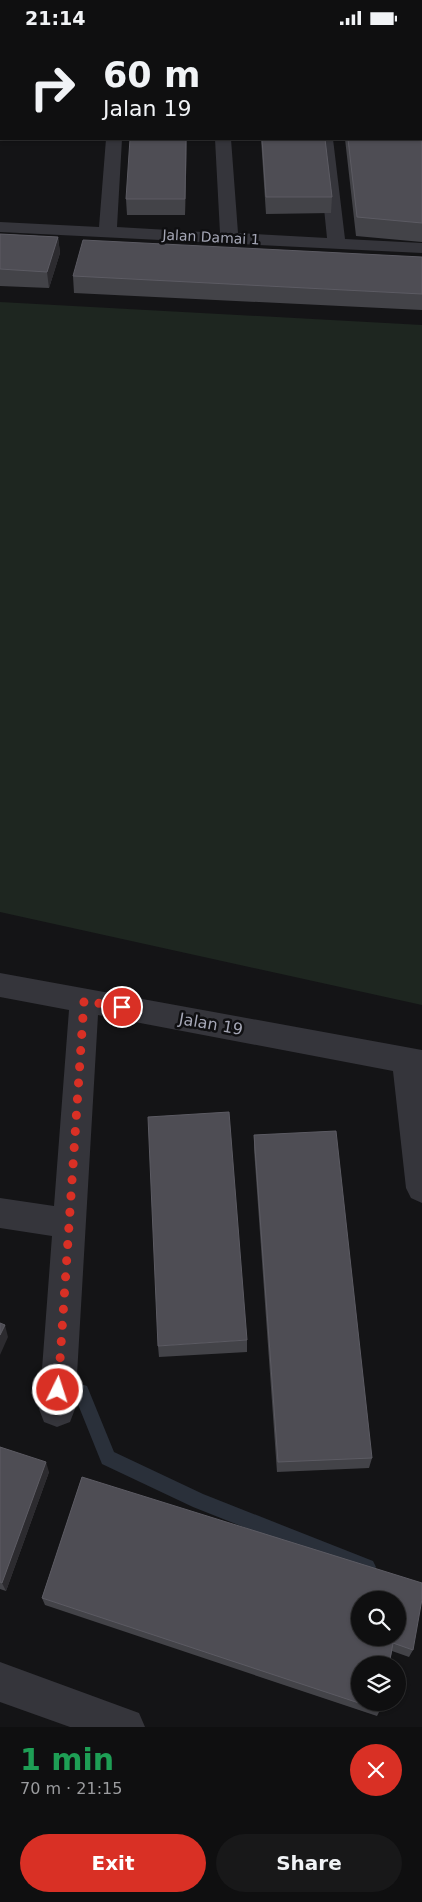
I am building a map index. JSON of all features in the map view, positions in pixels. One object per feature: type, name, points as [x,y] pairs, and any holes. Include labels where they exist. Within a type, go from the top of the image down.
[{"type":"street","points":[[108,232],[114,140]]},
{"type":"street","points":[[223,140],[229,238]]},
{"type":"street","points":[[325,140],[337,244]]},
{"type":"street","name":"Jalan Damai 1","points":[[0,227],[422,248]]},
{"type":"street","name":"Jalan 19","points":[[0,985],[414,1061]]},
{"type":"street","points":[[57,1409],[84,1001]]},
{"type":"street","points":[[414,1061],[422,1188]]},
{"type":"street","points":[[0,1213],[69,1223]]},
{"type":"street","points":[[0,1682],[110,1725]]},
{"type":"shaded area","points":[[0,302],[422,325],[422,1005],[0,912]]},
{"type":"building","points":[[130,140],[186,140],[185,199],[126,199]]},
{"type":"building","points":[[262,140],[325,140],[332,197],[266,197]]},
{"type":"building","points":[[348,140],[422,140],[422,223],[357,217]]},
{"type":"building","points":[[0,234],[58,237],[47,272],[0,269]]},
{"type":"building","points":[[83,240],[422,257],[422,294],[73,276]]},
{"type":"building","points":[[229,1112],[247,1340],[158,1346],[148,1117]]},
{"type":"building","points":[[336,1131],[372,1458],[278,1462],[254,1135]]},
{"type":"building","points":[[0,1323],[5,1325],[0,1335]]},
{"type":"building","points":[[0,1447],[46,1462],[2,1583],[0,1582]]},
{"type":"building","points":[[82,1477],[422,1583],[422,1599],[413,1650],[402,1646],[406,1646],[406,1591],[351,1591],[351,1646],[392,1646],[391,1656],[351,1656],[351,1700],[42,1598]]},
{"type":"waterway","points":[[81,1392],[108,1458],[199,1501],[367,1567]]},
{"type":"route","points":[[58,1390],[84,1001],[122,1007]]}]
